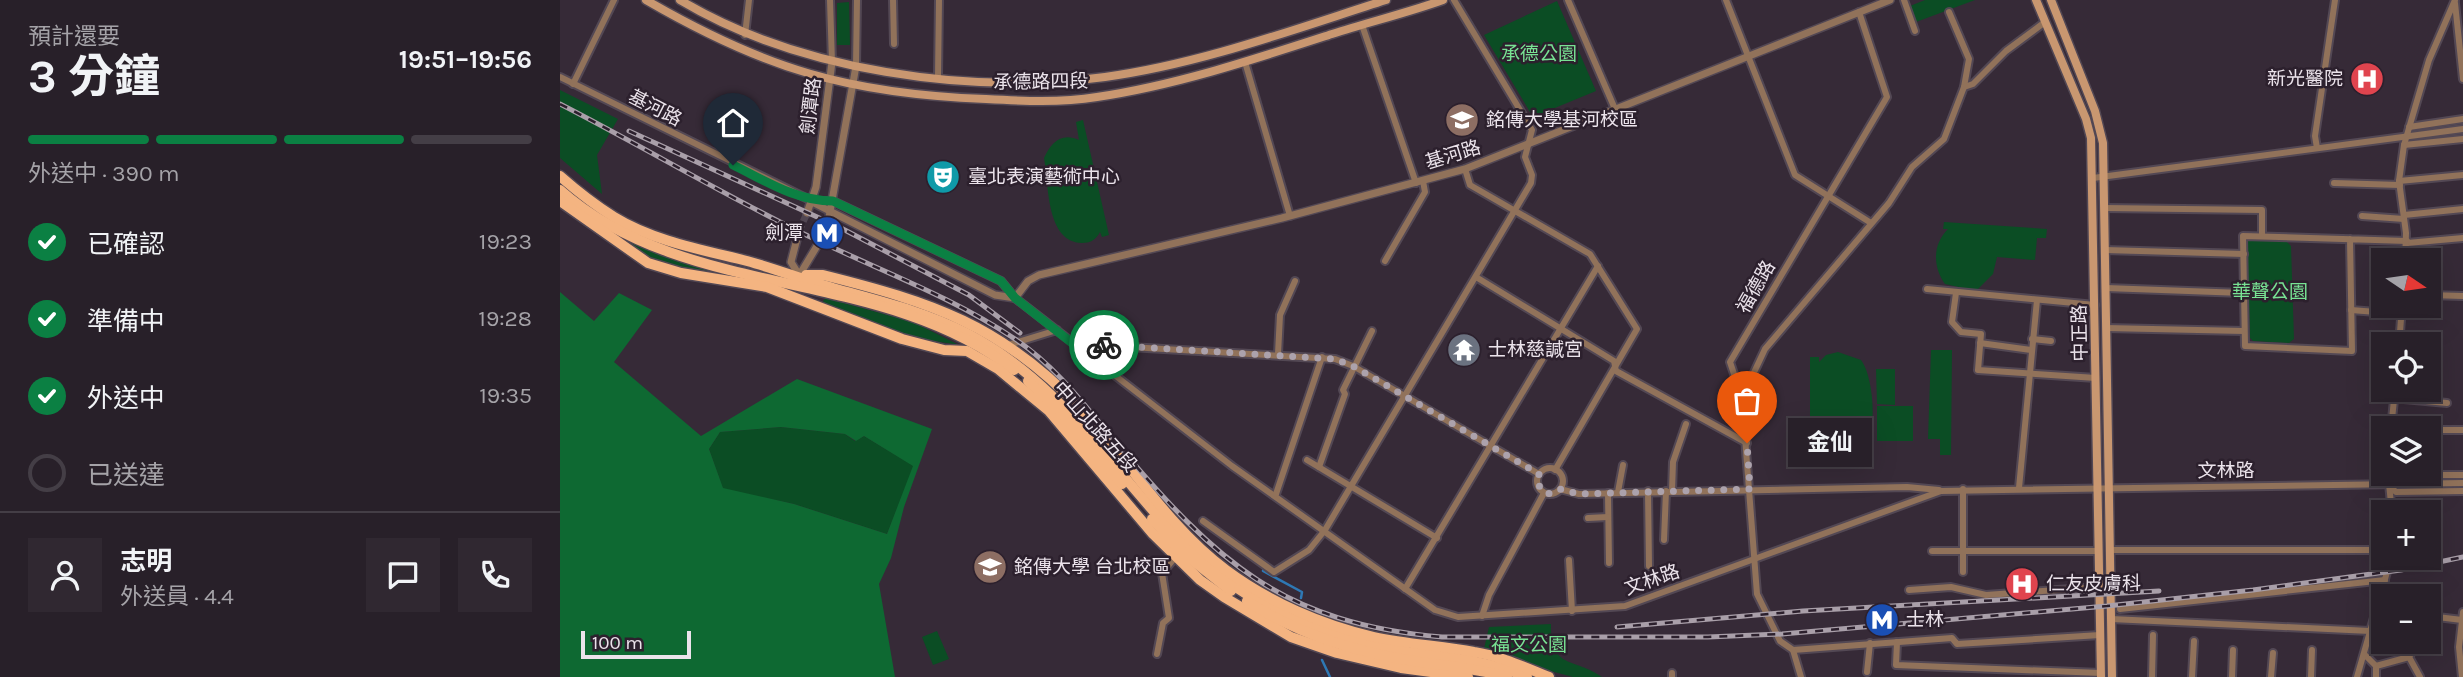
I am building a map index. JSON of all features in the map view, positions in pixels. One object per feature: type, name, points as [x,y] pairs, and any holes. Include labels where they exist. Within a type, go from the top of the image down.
[{"type":"main road","name":"承德路四段","points":[[646,0],[733,48],[852,86],[932,97],[1037,102],[1096,97],[1245,62],[1443,0]]},
{"type":"main road","name":"承德路四段","points":[[680,0],[745,35],[832,62],[938,77],[1044,82],[1108,76],[1207,54],[1366,3],[1386,0]]},
{"type":"main road","name":"中正路","points":[[2036,0],[2086,118],[2091,138],[2101,675]]},
{"type":"main road","name":"中正路","points":[[2051,0],[2095,111],[2103,143],[2112,677]]},
{"type":"main road","name":"中山北路五段","points":[[560,176],[606,212],[631,225],[902,314],[991,350],[1062,403],[1149,506],[1197,556],[1236,587],[1345,639],[1507,677]]},
{"type":"main road","name":"中山北路五段","points":[[560,190],[565,202],[648,263],[681,273],[766,287],[902,339],[944,350],[967,351],[1009,377],[1049,411],[1178,554],[1224,597],[1291,637],[1337,653],[1422,670],[1469,668],[1549,677]]},
{"type":"main road","name":"中山北路五段","points":[[565,202],[602,222],[674,254],[797,280],[823,275],[917,299],[966,321],[1008,346],[1081,409],[1185,534],[1225,569],[1299,617]]},
{"type":"main road","name":"中山北路五段","points":[[991,350],[1059,410],[1178,554]]},
{"type":"main road","name":"中山北路五段","points":[[1469,668],[1527,677]]},
{"type":"street","points":[[573,84],[614,0]]},
{"type":"street","points":[[745,35],[749,0]]},
{"type":"street","name":"劍潭路","points":[[807,213],[812,201],[832,62],[830,0]]},
{"type":"street","points":[[856,66],[858,0]]},
{"type":"street","points":[[893,0],[894,44]]},
{"type":"street","points":[[938,77],[939,0]]},
{"type":"street","points":[[1203,521],[1274,572],[1309,550],[1325,530],[1352,486],[1531,183],[1532,175],[1525,157],[1532,130],[1454,0]]},
{"type":"street","points":[[1568,0],[1615,109]]},
{"type":"street","points":[[1726,0],[1794,175],[1871,223]]},
{"type":"street","name":"基河路","points":[[1015,298],[1028,282],[1039,275],[1290,216],[1465,169],[1746,55],[1890,0]]},
{"type":"street","points":[[1905,0],[1915,31]]},
{"type":"street","points":[[2317,148],[2315,136],[2334,0]]},
{"type":"street","points":[[2455,1],[2463,79]]},
{"type":"street","points":[[2406,248],[2399,183],[2404,145],[2429,60],[2455,1]]},
{"type":"street","name":"福德路","points":[[1793,650],[1780,641],[1758,594],[1742,398],[1730,362],[1887,97],[1859,12]]},
{"type":"street","points":[[1742,398],[1765,349],[1889,203],[1912,167],[1944,139],[1964,87],[1969,59],[1949,12]]},
{"type":"street","points":[[1964,87],[1972,85],[1998,58],[2045,22]]},
{"type":"street","points":[[1362,25],[1425,192],[1385,261]]},
{"type":"street","points":[[1245,62],[1290,216]]},
{"type":"street","name":"劍潭路","points":[[828,223],[856,66]]},
{"type":"street","name":"基河路","points":[[560,77],[995,295],[1015,298]]},
{"type":"street","points":[[2409,127],[2463,118]]},
{"type":"street","points":[[2093,178],[2103,179],[2463,129]]},
{"type":"street","points":[[2404,145],[2463,139]]},
{"type":"street","points":[[1465,169],[1470,185],[1590,254],[1637,329],[1555,470]]},
{"type":"street","points":[[2334,183],[2399,183],[2463,175]]},
{"type":"street","name":"基河路","points":[[812,201],[833,201],[1001,281],[1015,298]]},
{"type":"street","points":[[2104,208],[2262,210],[2262,235]]},
{"type":"street","points":[[2362,216],[2404,217],[2463,209]]},
{"type":"street","points":[[797,280],[791,262],[799,231]]},
{"type":"street","points":[[2350,239],[2352,351],[2245,346],[2243,236],[2262,235],[2350,239],[2407,242],[2463,238]]},
{"type":"street","points":[[794,296],[797,280],[808,266],[820,241]]},
{"type":"street","points":[[2105,250],[2244,254]]},
{"type":"street","points":[[1405,589],[1598,266]]},
{"type":"street","points":[[1476,277],[1614,361],[1616,371],[1689,418],[1747,443]]},
{"type":"street","points":[[1278,354],[1280,316],[1295,281]]},
{"type":"street","points":[[2106,288],[2243,293]]},
{"type":"street","points":[[1927,289],[2095,305]]},
{"type":"street","points":[[1956,293],[1952,322],[1961,332],[1981,334],[1978,370],[2096,378]]},
{"type":"street","points":[[2441,295],[2463,296]]},
{"type":"street","name":"文林路","points":[[1015,298],[1209,444],[1232,466],[1276,494],[1405,589],[1445,614],[1482,616],[1572,611],[1639,603],[1941,491],[2371,485]]},
{"type":"street","points":[[2019,488],[2037,300]]},
{"type":"street","points":[[2351,310],[2371,310]]},
{"type":"street","points":[[2106,328],[2245,331]]},
{"type":"street","points":[[967,351],[991,350],[1057,330]]},
{"type":"street","points":[[1319,467],[1353,366],[1372,331]]},
{"type":"street","points":[[2032,339],[2051,341]]},
{"type":"street","points":[[1980,343],[2031,350]]},
{"type":"street","points":[[1086,354],[1095,345],[1322,357],[1353,366],[1490,448],[1539,474]]},
{"type":"street","points":[[1276,494],[1322,357]]},
{"type":"street","points":[[2441,402],[2447,403]]},
{"type":"street","points":[[1664,540],[1673,462],[1689,418]]},
{"type":"street","points":[[2441,430],[2463,429]]},
{"type":"street","points":[[1307,460],[1437,538]]},
{"type":"street","points":[[1618,492],[1623,466]]},
{"type":"street","points":[[1539,474],[1545,470],[1555,470],[1562,478],[1560,489],[1555,493],[1544,493]]},
{"type":"street","points":[[1539,474],[1538,485],[1544,493]]},
{"type":"street","name":"文林路","points":[[2441,475],[2463,475]]},
{"type":"street","name":"文林路","points":[[2441,484],[2463,483]]},
{"type":"street","name":"文林路","points":[[2389,486],[2396,492],[2463,491]]},
{"type":"street","points":[[1560,489],[1579,494],[1907,487],[1941,491]]},
{"type":"street","points":[[1963,572],[1964,489]]},
{"type":"street","points":[[1648,491],[1649,566]]},
{"type":"street","points":[[1482,616],[1489,595],[1544,493]]},
{"type":"street","points":[[1608,493],[1609,563]]},
{"type":"street","points":[[1588,518],[1608,517]]},
{"type":"street","points":[[2110,550],[2371,550]]},
{"type":"street","points":[[1932,551],[2099,551]]},
{"type":"street","points":[[1157,654],[1163,623],[1169,618],[1162,573],[1178,554]]},
{"type":"street","points":[[1569,560],[1572,611]]},
{"type":"street","points":[[2384,584],[2388,570]]},
{"type":"street","points":[[2120,609],[2385,580]]},
{"type":"street","points":[[1909,590],[1951,587],[1986,595],[2100,587]]},
{"type":"street","points":[[2462,677],[2463,612]]},
{"type":"street","points":[[2441,617],[2462,620]]},
{"type":"street","points":[[2111,619],[2370,631],[2357,677]]},
{"type":"street","points":[[1801,677],[1793,650],[1952,638],[1957,644],[2101,635]]},
{"type":"street","points":[[2152,677],[2153,635]]},
{"type":"street","points":[[2192,677],[2194,640]]},
{"type":"street","points":[[1897,642],[1896,665],[2101,675]]},
{"type":"street","points":[[1867,672],[1870,643]]},
{"type":"street","points":[[2232,677],[2233,650]]},
{"type":"street","points":[[2311,677],[2312,650]]},
{"type":"street","points":[[2272,677],[2273,653]]},
{"type":"street","points":[[2364,654],[2376,666],[2376,677]]},
{"type":"street","points":[[2376,666],[2409,657],[2411,654]]},
{"type":"street","points":[[2409,657],[2420,677]]},
{"type":"green space","points":[[1925,0],[1975,0],[1916,22],[1910,6]]},
{"type":"green space","name":"承德公園","points":[[1557,1],[1596,91],[1533,117],[1484,35]]},
{"type":"green space","points":[[849,2],[850,45],[837,45],[837,3]]},
{"type":"green space","points":[[560,90],[618,119],[597,155],[602,194],[560,158]]},
{"type":"green space","points":[[1083,120],[1109,235],[1102,237],[1100,232],[1097,237],[1082,243],[1070,240],[1055,223],[1044,158],[1057,140],[1067,137],[1079,140],[1076,122]]},
{"type":"green space","points":[[1944,222],[2047,229],[2046,238],[2037,238],[2035,260],[1997,257],[1993,274],[1976,291],[1945,284],[1941,277],[1936,256],[1939,242],[1948,229],[1943,229]]},
{"type":"green space","points":[[601,225],[662,255],[741,278],[693,273],[649,260]]},
{"type":"green space","name":"華聲公園","points":[[2250,239],[2285,240],[2291,246],[2294,339],[2289,343],[2253,341],[2250,338],[2247,242]]},
{"type":"green space","points":[[560,292],[594,321],[619,293],[652,310],[614,362],[701,436],[797,379],[932,429],[904,507],[891,558],[879,584],[895,677],[560,677]],"holes":[[[781,427],[845,434],[856,441],[864,436],[913,466],[887,534],[794,504],[723,488],[709,449],[720,432]]]},
{"type":"green space","points":[[826,298],[913,322],[959,345],[903,336],[825,305],[823,301]]},
{"type":"green space","points":[[1931,350],[1952,350],[1951,455],[1940,455],[1940,439],[1928,439]]},
{"type":"green space","points":[[1838,352],[1861,360],[1865,367],[1872,396],[1873,417],[1870,434],[1861,446],[1847,452],[1833,452],[1820,444],[1819,456],[1798,452],[1797,422],[1810,421],[1810,357],[1819,357],[1819,362],[1826,355]]},
{"type":"green space","points":[[1876,369],[1895,369],[1895,405],[1877,404]]},
{"type":"green space","points":[[1877,406],[1913,406],[1913,441],[1877,441]]},
{"type":"green space","points":[[781,427],[845,434],[855,441],[864,436],[914,466],[887,534],[794,504],[723,489],[709,449],[720,432]]},
{"type":"green space","name":"福文公園","points":[[1551,624],[1552,639],[1559,656],[1602,677],[1573,677],[1483,653],[1489,627]]},
{"type":"green space","points":[[937,631],[949,659],[933,665],[922,637]]},
{"type":"waterway","points":[[1264,566],[1263,571],[1302,592],[1301,598]]},
{"type":"waterway","points":[[1322,660],[1330,677]]},
{"type":"tunnel","points":[[799,231],[807,213]]},
{"type":"tunnel","points":[[820,241],[828,223]]},
{"type":"railway","points":[[560,104],[768,216],[963,308],[1015,339],[1058,375],[1154,486],[1222,553],[1257,580],[1295,601],[1338,618],[1386,630],[1442,637],[1708,637],[1782,634],[2107,606],[2253,590],[2401,570],[2463,557]]},
{"type":"railway","points":[[629,131],[839,227],[969,295],[1020,333]]},
{"type":"railway","points":[[1617,627],[1803,611],[2159,591]]},
{"type":"way so far","points":[[1104,345],[1335,359],[1353,366],[1490,448],[1539,474],[1538,485],[1541,491],[1548,494],[1560,489],[1579,494],[1750,489],[1747,443]]},
{"type":"place","name":"新光醫院","points":[[2367,79]]},
{"type":"place","name":"銘傳大學基河校區","points":[[1462,120]]},
{"type":"place","name":"臺北表演藝術中心","points":[[943,177]]},
{"type":"place","name":"劍潭","points":[[827,233]]},
{"type":"place","name":"士林慈諴宮","points":[[1464,350]]},
{"type":"place","name":"金仙","points":[[1747,443]]},
{"type":"place","name":"銘傳大學 台北校區","points":[[990,567]]},
{"type":"place","name":"仁友皮膚科","points":[[2022,584]]},
{"type":"place","name":"士林","points":[[1882,620]]},
{"type":"route","points":[[733,165],[798,197],[812,201],[833,201],[1001,281],[1015,298],[1086,354],[1095,345],[1104,345]]}]
